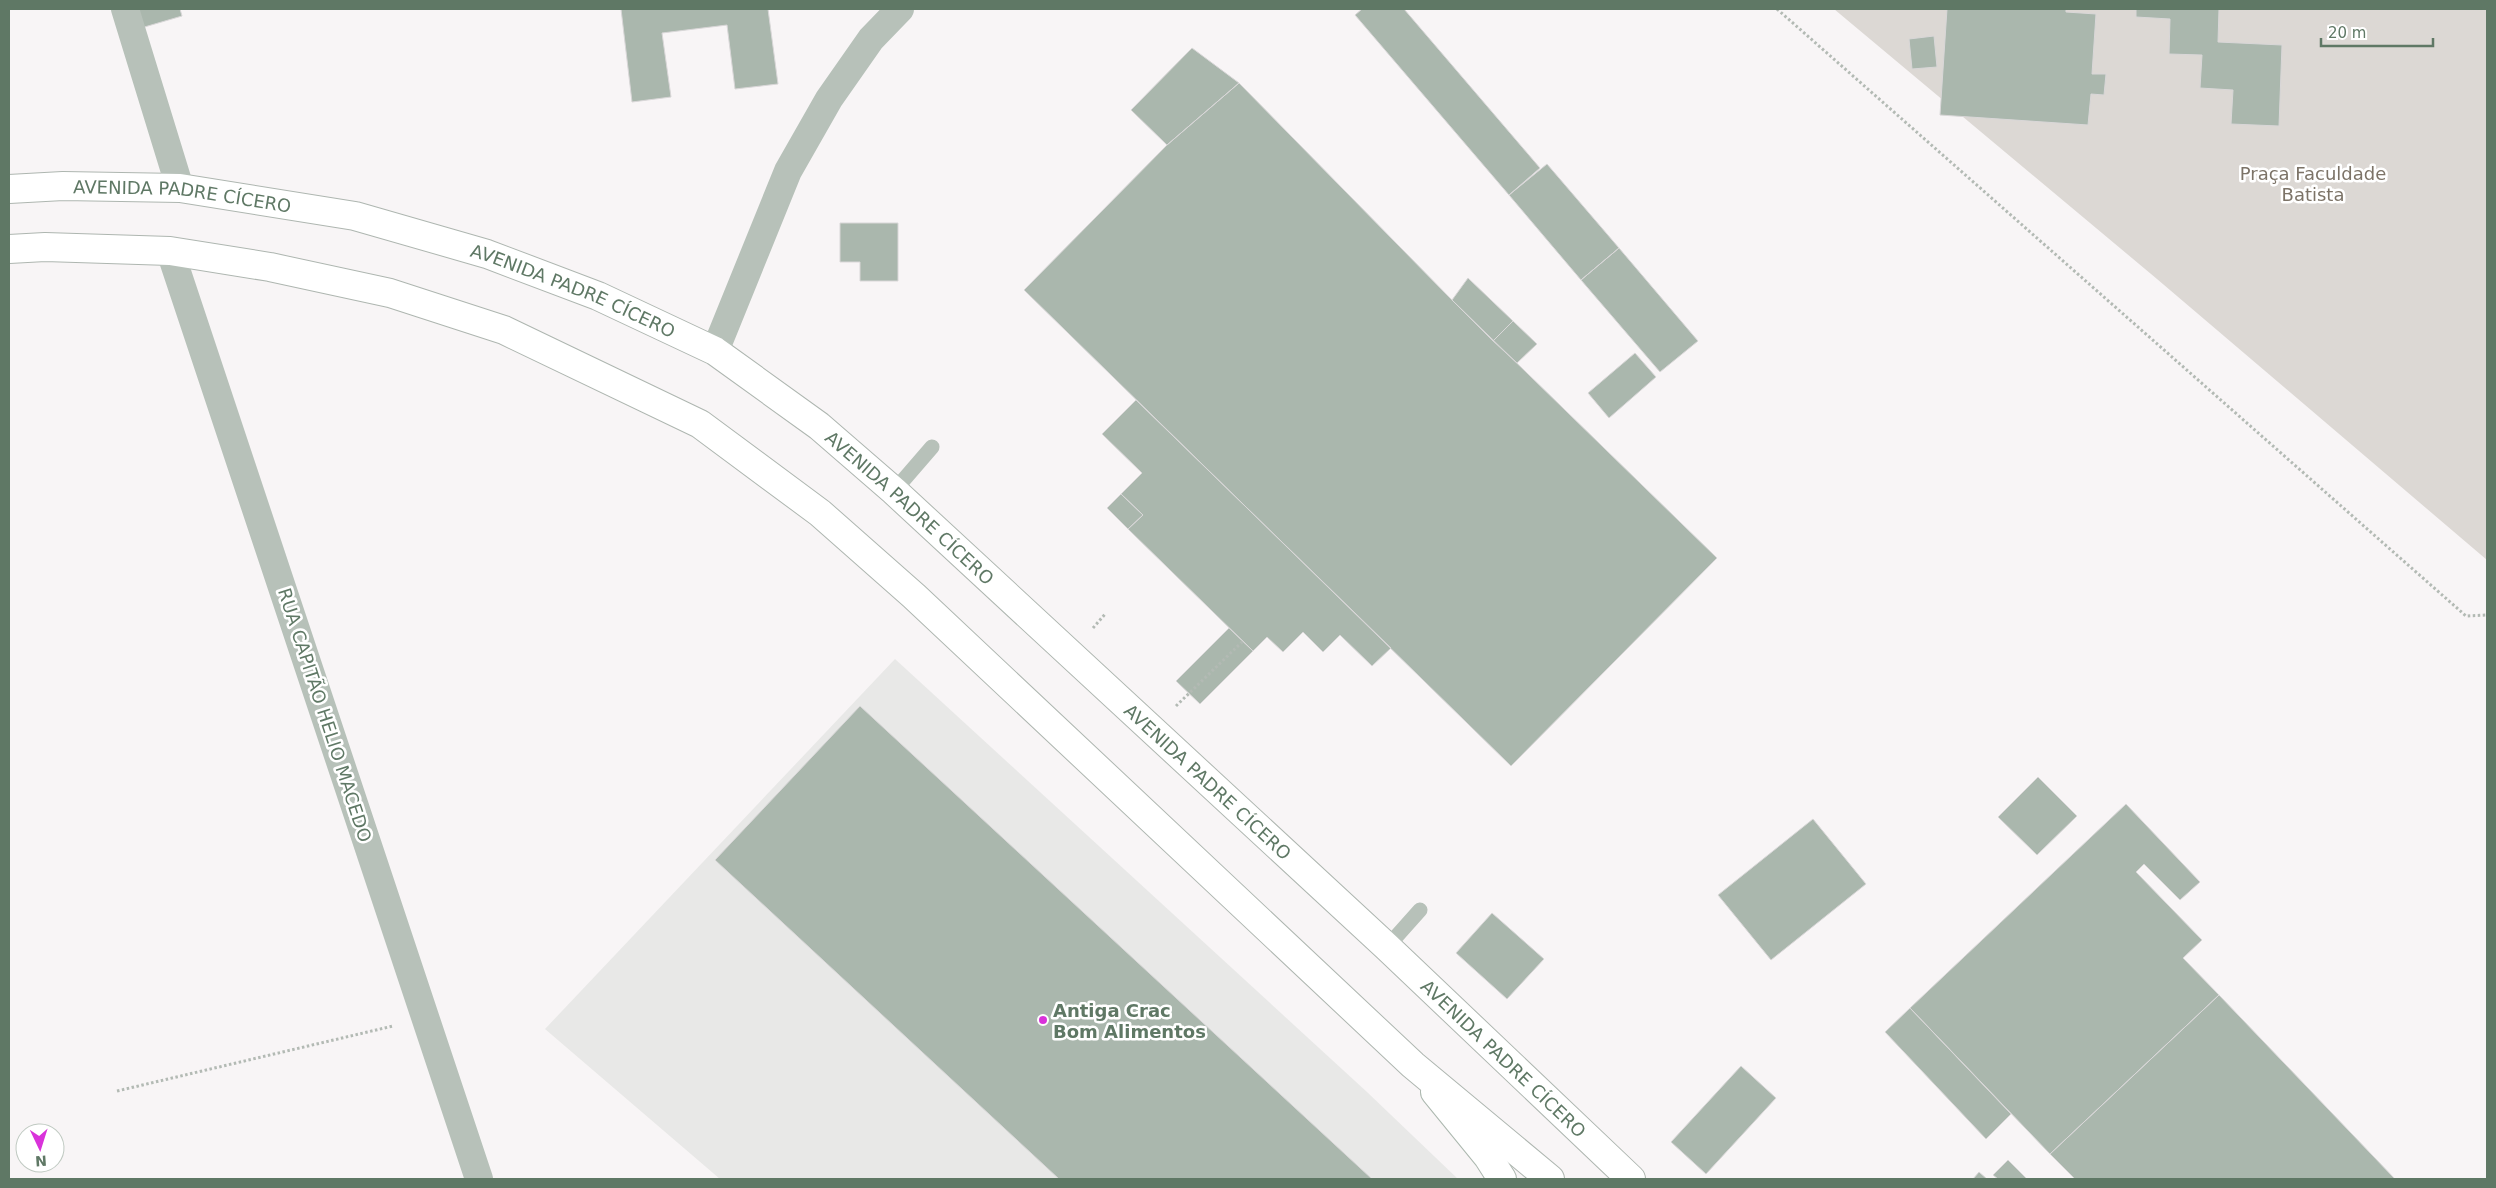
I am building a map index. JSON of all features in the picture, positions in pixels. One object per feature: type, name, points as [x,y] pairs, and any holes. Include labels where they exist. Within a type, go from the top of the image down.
[{"type":"main road","name":"AVENIDA PADRE CÍCERO","points":[[9,189],[63,186],[180,188],[355,216],[487,254],[598,296],[715,351],[819,426],[894,491],[1387,946],[1631,1179]]},
{"type":"main road","points":[[9,249],[45,247],[170,251],[270,267],[390,293],[504,330],[700,424],[820,513],[914,596],[1414,1065],[1550,1179]]},
{"type":"main road","points":[[1414,1065],[1488,1157],[1502,1179]]},
{"type":"street","points":[[125,9],[180,188]]},
{"type":"street","points":[[715,351],[788,171],[829,99],[871,39],[900,9]]},
{"type":"street","name":"RUA CAPITÃO HELIO MACEDO","points":[[170,251],[480,1179]]},
{"type":"lane","points":[[894,491],[932,447]]},
{"type":"lane","points":[[1387,946],[1420,910]]},
{"type":"path","points":[[1777,9],[2466,616],[2487,615]]},
{"type":"path","points":[[1092,629],[1106,613]]},
{"type":"path","points":[[1189,694],[1243,641]]},
{"type":"path","points":[[117,1091],[425,1019]]},
{"type":"shaded area","points":[[895,659],[1367,1092],[1458,1179],[720,1179],[545,1029]]},
{"type":"green space","name":"Praça Faculdade Batista","points":[[1834,9],[2487,9],[2487,560],[2157,279]]},
{"type":"building","points":[[135,9],[180,9],[182,16],[141,28]]},
{"type":"building","points":[[621,9],[768,9],[778,84],[735,89],[727,25],[662,33],[671,97],[632,102]]},
{"type":"building","points":[[1362,9],[1404,9],[1540,168],[1509,195],[1355,15]]},
{"type":"building","points":[[1947,9],[2066,9],[2066,12],[2096,14],[2092,74],[2106,74],[2104,95],[2091,94],[2088,125],[1940,115]]},
{"type":"building","points":[[2136,9],[2219,9],[2218,42],[2282,45],[2279,126],[2231,124],[2233,90],[2200,88],[2202,55],[2169,54],[2170,19],[2136,17]]},
{"type":"building","points":[[1934,36],[1937,67],[1912,69],[1909,39]]},
{"type":"building","points":[[1192,48],[1239,83],[1167,145],[1131,110]]},
{"type":"building","points":[[1239,83],[1452,300],[1717,558],[1511,766],[1024,290],[1167,145]]},
{"type":"building","points":[[1547,164],[1619,248],[1581,280],[1509,195]]},
{"type":"building","points":[[840,223],[898,223],[898,281],[860,281],[860,262],[840,262]]},
{"type":"building","points":[[1619,248],[1698,341],[1660,372],[1581,280]]},
{"type":"building","points":[[1468,278],[1513,321],[1493,341],[1452,300]]},
{"type":"building","points":[[1513,321],[1537,344],[1517,363],[1493,341]]},
{"type":"building","points":[[1635,353],[1656,377],[1609,418],[1588,393]]},
{"type":"building","points":[[1136,400],[1391,648],[1372,666],[1340,635],[1323,652],[1303,632],[1283,652],[1267,637],[1253,651],[1128,529],[1143,515],[1121,494],[1142,473],[1102,434]]},
{"type":"building","points":[[1121,494],[1143,515],[1128,529],[1107,508]]},
{"type":"building","points":[[1229,628],[1253,651],[1200,704],[1176,681]]},
{"type":"building","name":"Antiga Crac Bom Alimentos","points":[[860,706],[1372,1179],[1059,1179],[715,860]]},
{"type":"building","points":[[2038,777],[2077,816],[2037,855],[1998,817]]},
{"type":"building","points":[[2126,804],[2200,882],[2180,900],[2144,864],[2136,872],[2202,940],[2183,958],[2219,995],[2050,1154],[1910,1008]]},
{"type":"building","points":[[1813,819],[1866,884],[1771,960],[1718,895]]},
{"type":"building","points":[[1492,913],[1544,959],[1507,999],[1456,953]]},
{"type":"building","points":[[2219,995],[2395,1179],[2075,1179],[2050,1154]]},
{"type":"building","points":[[1910,1008],[2011,1114],[1986,1139],[1885,1032]]},
{"type":"building","points":[[1741,1066],[1776,1098],[1706,1174],[1671,1142]]},
{"type":"building","points":[[2008,1160],[2027,1179],[1998,1179],[1993,1175]]},
{"type":"building","points":[[1979,1172],[1987,1179],[1973,1179]]},
{"type":"place","name":"Antiga Crac Bom Alimentos","points":[[1043,1020]]}]
